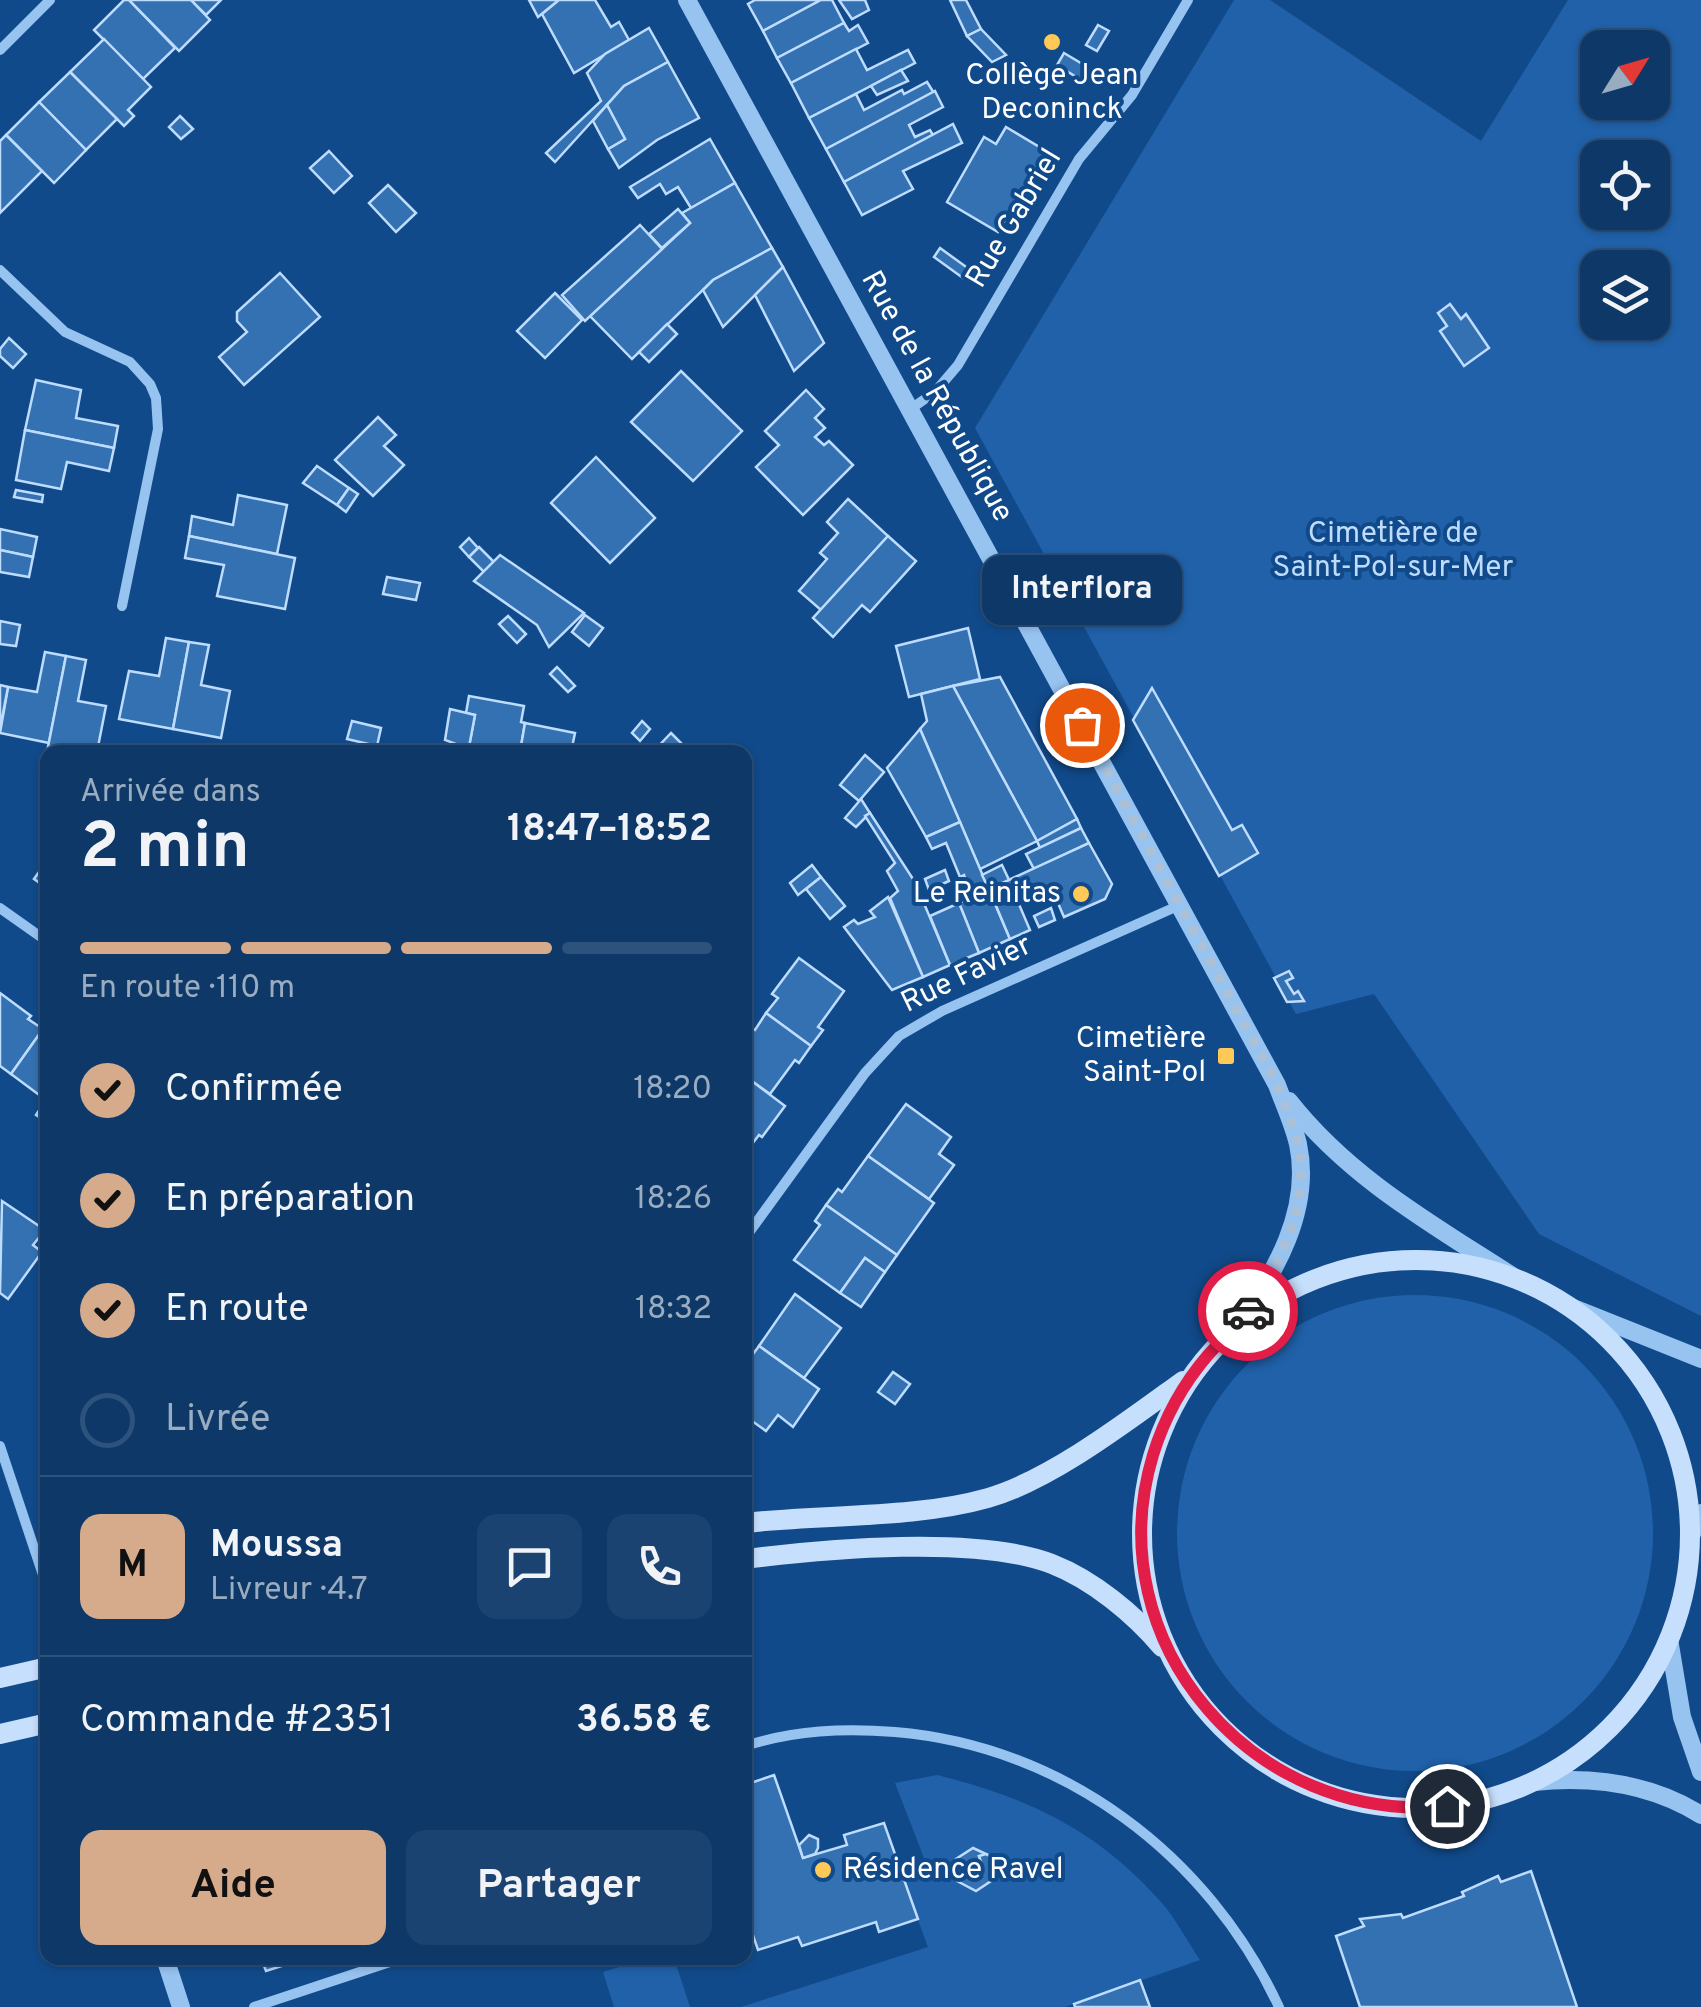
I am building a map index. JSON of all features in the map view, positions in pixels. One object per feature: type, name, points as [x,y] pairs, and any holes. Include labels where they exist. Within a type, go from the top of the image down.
[{"type":"main road","points":[[752,1558],[917,1548],[1028,1557],[1065,1570],[1138,1622],[1174,1662],[1203,1706],[1240,1744],[1282,1773],[1330,1794],[1382,1806],[1434,1808],[1485,1799],[1534,1782],[1577,1756],[1615,1723],[1646,1683],[1669,1640],[1684,1590],[1690,1538],[1682,1473],[1661,1412],[1625,1357],[1597,1329],[1566,1305],[1520,1281],[1483,1268],[1444,1262],[1380,1262],[1304,1283],[1238,1325],[1194,1374],[1153,1456],[1143,1508],[1142,1548],[1147,1588],[1174,1662]]},
{"type":"main road","points":[[752,1522],[925,1508],[997,1495],[1063,1462],[1194,1374]]},
{"type":"main road","points":[[0,1678],[40,1669]]},
{"type":"main road","points":[[0,1734],[40,1724]]},
{"type":"street","points":[[0,50],[50,0]]},
{"type":"street","name":"Rue de la République","points":[[688,0],[1277,1084],[1297,1141],[1298,1204],[1276,1265],[1238,1325]]},
{"type":"street","name":"Rue Gabriel","points":[[912,408],[935,392],[958,365],[1079,159],[1132,95],[1188,0]]},
{"type":"street","points":[[0,270],[65,332],[130,362],[150,384],[156,398],[158,429],[122,606]]},
{"type":"street","name":"Rue Favier","points":[[752,1228],[866,1073],[899,1036],[926,1018],[1181,905]]},
{"type":"street","points":[[0,908],[40,936]]},
{"type":"street","name":"Rue de la République","points":[[1277,1084],[1315,1132],[1360,1174],[1520,1281]]},
{"type":"street","points":[[1566,1305],[1701,1359]]},
{"type":"street","points":[[0,1446],[40,1566]]},
{"type":"street","points":[[1690,1538],[1701,1513]]},
{"type":"street","points":[[1669,1640],[1678,1701],[1701,1772]]},
{"type":"street","points":[[752,1744],[795,1734],[862,1729],[948,1740],[1002,1753],[1045,1770],[1106,1804],[1168,1853],[1236,1932],[1279,2007]]},
{"type":"street","points":[[1534,1782],[1574,1778],[1626,1784],[1663,1795],[1701,1815]]},
{"type":"street","points":[[167,1965],[181,2007]]},
{"type":"street","points":[[254,2007],[381,1965]]},
{"type":"green space","name":"Cimetière de Saint-Pol-sur-Mer","points":[[1234,0],[1270,0],[1481,141],[1568,0],[1701,0],[1701,1316],[1539,1234],[1374,994],[1296,1014],[975,428]]},
{"type":"green space","points":[[1415,1295],[1461,1300],[1506,1313],[1547,1335],[1583,1365],[1613,1401],[1635,1442],[1648,1487],[1653,1533],[1648,1579],[1635,1624],[1613,1665],[1583,1701],[1547,1731],[1506,1753],[1461,1766],[1415,1771],[1369,1766],[1324,1753],[1283,1731],[1247,1701],[1217,1665],[1195,1624],[1182,1579],[1177,1533],[1182,1487],[1195,1442],[1217,1401],[1247,1365],[1283,1335],[1324,1313],[1369,1300]]},
{"type":"green space","points":[[937,1775],[1002,1794],[1086,1836],[1161,1902],[1200,1960],[1065,2007],[741,2007],[928,1947],[904,1882],[929,1871],[895,1783]]},
{"type":"green space","points":[[626,1965],[676,1965],[690,2007],[614,2007],[603,1972]]},
{"type":"building","points":[[124,0],[129,0],[175,48],[143,79],[94,30]]},
{"type":"building","points":[[129,0],[191,0],[210,20],[179,51]]},
{"type":"building","points":[[191,0],[221,0],[206,15]]},
{"type":"building","points":[[529,0],[559,0],[538,17]]},
{"type":"building","points":[[559,0],[595,0],[611,27],[619,22],[629,40],[574,73],[542,14]]},
{"type":"building","points":[[755,0],[821,0],[763,31],[748,4]]},
{"type":"building","points":[[821,0],[832,0],[844,23],[777,58],[763,31]]},
{"type":"building","points":[[839,0],[865,0],[869,10],[852,19]]},
{"type":"building","points":[[950,0],[966,0],[981,29],[967,36]]},
{"type":"building","points":[[844,23],[849,31],[858,25],[868,43],[791,83],[777,58]]},
{"type":"building","points":[[1098,25],[1109,31],[1097,51],[1086,45]]},
{"type":"building","points":[[649,28],[668,62],[624,86],[555,162],[546,153],[601,101],[587,73],[605,54]]},
{"type":"building","points":[[981,29],[1006,55],[992,62],[967,36]]},
{"type":"building","points":[[104,39],[151,87],[128,110],[134,116],[124,126],[70,72]]},
{"type":"building","points":[[856,49],[867,70],[908,50],[915,63],[809,118],[791,83]]},
{"type":"building","points":[[1064,53],[1094,71],[1086,83],[1057,65]]},
{"type":"building","points":[[668,62],[699,118],[657,140],[619,168],[608,149],[625,139],[607,105],[624,86]]},
{"type":"building","points":[[901,70],[908,81],[877,95],[871,86]]},
{"type":"building","points":[[1027,70],[1039,79],[1025,86],[1019,75]]},
{"type":"building","points":[[70,72],[117,119],[86,150],[39,102]]},
{"type":"building","points":[[927,82],[934,93],[826,149],[809,118],[856,94],[864,110]]},
{"type":"building","points":[[935,91],[943,107],[909,125],[915,137],[930,130],[933,135],[844,182],[826,149]]},
{"type":"building","points":[[39,102],[86,150],[54,183],[6,135]]},
{"type":"building","points":[[607,105],[625,139],[608,149],[593,121]]},
{"type":"building","points":[[180,116],[193,129],[181,139],[169,127]]},
{"type":"building","points":[[953,124],[962,143],[903,171],[913,189],[862,215],[844,182]]},
{"type":"building","points":[[1006,127],[1046,151],[998,232],[947,202],[984,137],[996,144]]},
{"type":"building","points":[[6,135],[42,171],[0,213],[0,141]]},
{"type":"building","points":[[710,139],[735,183],[691,208],[678,187],[666,194],[660,184],[638,198],[630,187]]},
{"type":"building","points":[[329,151],[352,176],[334,193],[310,168]]},
{"type":"building","points":[[735,183],[772,248],[713,280],[632,359],[590,316],[690,223],[682,213]]},
{"type":"building","points":[[388,185],[416,213],[396,232],[369,203]]},
{"type":"building","points":[[678,209],[690,223],[662,248],[649,234]]},
{"type":"building","points":[[640,225],[662,249],[585,321],[562,295]]},
{"type":"building","points":[[772,248],[783,267],[723,327],[703,290],[713,280]]},
{"type":"building","points":[[940,248],[969,269],[963,278],[934,257]]},
{"type":"building","points":[[783,267],[824,343],[794,371],[755,295]]},
{"type":"building","points":[[280,273],[320,317],[244,385],[219,357],[247,332],[237,321],[237,312]]},
{"type":"building","points":[[555,293],[582,320],[545,358],[517,331]]},
{"type":"building","points":[[1450,304],[1461,319],[1466,314],[1489,348],[1464,366],[1440,331],[1447,326],[1438,313]]},
{"type":"building","points":[[667,324],[677,334],[649,362],[639,352]]},
{"type":"building","points":[[9,338],[26,354],[13,368],[0,356],[0,349]]},
{"type":"building","points":[[681,371],[742,431],[693,481],[631,422]]},
{"type":"building","points":[[36,380],[81,390],[76,418],[118,426],[114,448],[25,430]]},
{"type":"building","points":[[806,390],[824,409],[815,418],[825,428],[815,437],[824,445],[829,441],[853,465],[803,515],[756,467],[779,445],[765,431]]},
{"type":"building","points":[[378,417],[396,435],[384,446],[404,465],[373,496],[335,460]]},
{"type":"building","points":[[25,430],[114,448],[109,471],[67,462],[61,489],[16,480]]},
{"type":"building","points":[[596,457],[655,518],[610,563],[551,503]]},
{"type":"building","points":[[317,466],[349,488],[337,505],[303,483]]},
{"type":"building","points":[[349,488],[358,494],[346,512],[337,505]]},
{"type":"building","points":[[16,490],[43,495],[42,502],[14,497]]},
{"type":"building","points":[[238,495],[287,505],[277,554],[189,536],[192,516],[233,525]]},
{"type":"building","points":[[848,499],[888,536],[821,610],[799,591],[827,559],[820,553],[838,533],[827,522]]},
{"type":"building","points":[[0,529],[37,537],[33,557],[0,550]]},
{"type":"building","points":[[189,536],[295,558],[285,609],[217,596],[224,565],[185,558]]},
{"type":"building","points":[[888,536],[916,561],[870,612],[862,605],[833,637],[813,618]]},
{"type":"building","points":[[469,538],[478,548],[469,557],[460,547]]},
{"type":"building","points":[[479,547],[494,562],[484,572],[469,557]]},
{"type":"building","points":[[0,550],[33,557],[29,577],[0,572]]},
{"type":"building","points":[[500,555],[584,613],[549,647],[537,625],[474,581]]},
{"type":"building","points":[[387,577],[420,583],[416,600],[383,594]]},
{"type":"building","points":[[585,615],[603,628],[589,646],[572,632]]},
{"type":"building","points":[[508,616],[526,634],[517,643],[499,624]]},
{"type":"building","points":[[0,621],[20,625],[16,646],[0,644]]},
{"type":"building","points":[[968,628],[980,679],[909,697],[896,646]]},
{"type":"building","points":[[166,638],[189,642],[173,729],[119,719],[129,671],[159,676]]},
{"type":"building","points":[[189,642],[209,645],[201,685],[230,691],[221,738],[173,729]]},
{"type":"building","points":[[45,652],[66,656],[49,743],[0,733],[8,687],[37,692]]},
{"type":"building","points":[[66,656],[86,660],[78,701],[106,706],[98,745],[48,745]]},
{"type":"building","points":[[557,667],[575,686],[568,692],[550,674]]},
{"type":"building","points":[[1000,677],[1077,819],[1037,841],[953,686]]},
{"type":"building","points":[[0,685],[8,687],[0,729]]},
{"type":"building","points":[[953,686],[1037,841],[980,869],[920,729],[927,721],[921,694]]},
{"type":"building","points":[[1152,688],[1232,830],[1242,825],[1258,853],[1219,876],[1133,720]]},
{"type":"building","points":[[469,696],[524,706],[521,745],[469,745],[475,715],[466,713]]},
{"type":"building","points":[[450,709],[475,715],[469,745],[445,740]]},
{"type":"building","points":[[352,721],[381,728],[377,745],[347,739]]},
{"type":"building","points":[[642,721],[650,729],[640,741],[632,733]]},
{"type":"building","points":[[525,723],[575,733],[572,745],[521,745]]},
{"type":"building","points":[[920,729],[960,822],[926,837],[887,768]]},
{"type":"building","points":[[671,733],[683,745],[660,745]]},
{"type":"building","points":[[865,755],[884,772],[859,801],[840,785]]},
{"type":"building","points":[[861,799],[870,813],[856,827],[845,818]]},
{"type":"building","points":[[870,813],[915,882],[950,965],[923,977],[890,898],[898,891],[887,871],[895,863],[865,816]]},
{"type":"building","points":[[1077,819],[1081,828],[1040,848],[1037,841]]},
{"type":"building","points":[[960,822],[1010,939],[979,953],[959,903],[972,897],[964,875],[960,877],[946,843],[932,849],[926,837]]},
{"type":"building","points":[[1081,828],[1089,843],[1034,869],[1026,854]]},
{"type":"building","name":"Le Reinitas","points":[[1089,843],[1112,884],[1105,899],[1064,917],[1051,887],[1018,902],[1030,930],[1010,939],[989,889]]},
{"type":"building","points":[[812,865],[821,877],[798,895],[790,883]]},
{"type":"building","points":[[1002,865],[1009,880],[989,889],[982,875]]},
{"type":"building","points":[[945,870],[949,881],[929,890],[925,879]]},
{"type":"building","points":[[821,877],[845,906],[830,919],[806,889]]},
{"type":"building","points":[[888,897],[923,977],[892,990],[844,927],[854,920],[858,924],[875,917],[870,911]]},
{"type":"building","points":[[959,903],[979,953],[950,965],[930,916]]},
{"type":"building","points":[[1051,908],[1055,920],[1039,927],[1034,916]]},
{"type":"building","points":[[799,958],[844,991],[818,1027],[823,1030],[811,1046],[766,1013],[778,998],[772,994]]},
{"type":"building","points":[[1289,971],[1293,978],[1286,981],[1304,1001],[1287,1002],[1274,978]]},
{"type":"building","points":[[0,993],[31,1016],[28,1019],[40,1027],[40,1033],[11,1074],[0,1066]]},
{"type":"building","points":[[766,1013],[811,1046],[799,1063],[795,1060],[770,1094],[752,1081],[752,1028],[755,1030]]},
{"type":"building","points":[[40,1033],[40,1096],[11,1074]]},
{"type":"building","points":[[752,1081],[785,1106],[762,1137],[759,1135],[752,1144]]},
{"type":"building","points":[[906,1104],[951,1137],[939,1154],[954,1165],[929,1199],[868,1156]]},
{"type":"building","points":[[868,1156],[934,1203],[897,1255],[826,1205],[838,1189],[842,1192]]},
{"type":"building","points":[[2,1201],[40,1227],[40,1236],[33,1245],[40,1255],[8,1299],[0,1293]]},
{"type":"building","points":[[826,1205],[897,1255],[885,1272],[865,1258],[840,1293],[794,1260],[820,1225],[815,1221]]},
{"type":"building","points":[[865,1258],[885,1272],[861,1307],[840,1293]]},
{"type":"building","points":[[795,1294],[841,1328],[804,1378],[759,1346]]},
{"type":"building","points":[[759,1346],[819,1389],[793,1427],[778,1415],[766,1431],[752,1421],[752,1356]]},
{"type":"building","points":[[893,1372],[910,1384],[895,1404],[878,1392]]},
{"type":"building","name":"Résidence Ravel","points":[[774,1775],[803,1858],[847,1845],[844,1835],[884,1823],[918,1919],[879,1932],[876,1922],[802,1946],[798,1937],[758,1950],[752,1932],[752,1783]]},
{"type":"building","points":[[809,1835],[818,1839],[818,1848],[815,1854],[803,1858],[799,1845]]},
{"type":"building","points":[[973,1848],[986,1854],[979,1856],[982,1865],[956,1873],[956,1859]]},
{"type":"building","points":[[986,1854],[992,1858],[994,1879],[976,1891],[957,1881],[956,1873],[982,1865],[979,1856]]},
{"type":"building","points":[[1531,1871],[1577,2007],[1360,2007],[1336,1936],[1364,1926],[1360,1919],[1401,1914],[1403,1918],[1464,1896],[1462,1892],[1498,1876],[1501,1882]]},
{"type":"building","points":[[264,1965],[285,1965],[266,1971]]},
{"type":"building","points":[[1140,1980],[1150,2007],[1075,2007],[1074,2004]]},
{"type":"way so far","points":[[1082,725],[1277,1084],[1293,1126],[1300,1157],[1298,1204],[1276,1265],[1248,1311]]},
{"type":"place","name":"Collège Jean Deconinck","points":[[1052,42]]},
{"type":"place","name":"Interflora","points":[[1082,725]]},
{"type":"place","name":"Le Reinitas","points":[[1081,894]]},
{"type":"place","name":"Cimetière Saint-Pol","points":[[1226,1056]]},
{"type":"place","name":"Résidence Ravel","points":[[823,1870]]},
{"type":"route","points":[[1248,1311],[1186,1384],[1153,1456],[1143,1508],[1142,1548],[1147,1588],[1163,1638],[1188,1685],[1212,1716],[1240,1744],[1271,1766],[1318,1790],[1356,1801],[1395,1807],[1447,1806]]}]
